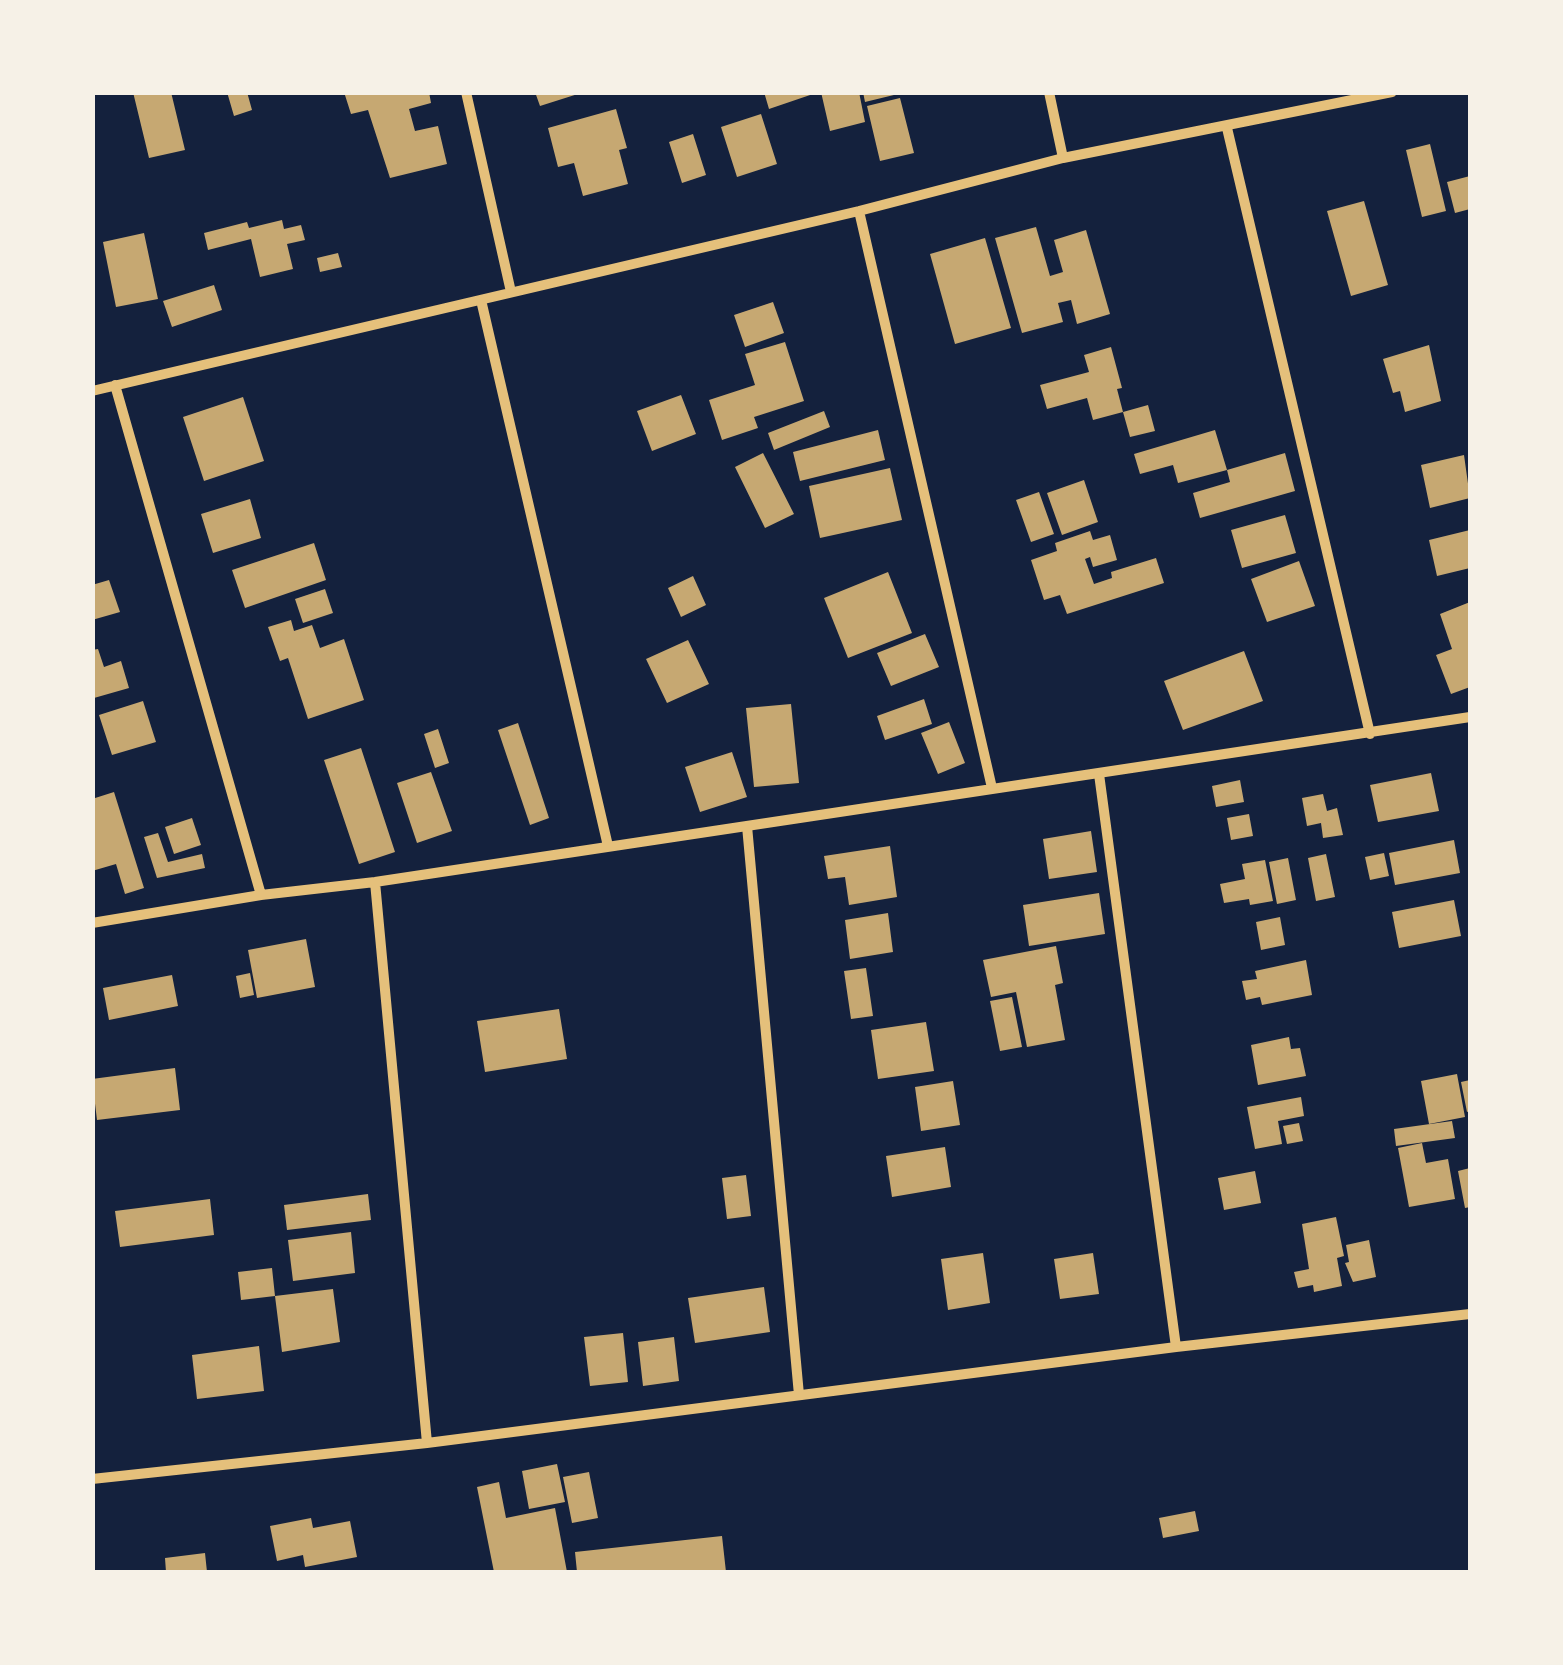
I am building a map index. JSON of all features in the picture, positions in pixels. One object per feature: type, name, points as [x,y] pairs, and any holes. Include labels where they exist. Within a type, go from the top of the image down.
[{"type":"street","points":[[466,92],[511,292]]},
{"type":"street","points":[[1049,92],[1063,158]]},
{"type":"street","points":[[92,391],[858,211],[1063,158],[1392,92]]},
{"type":"street","points":[[1227,128],[1370,734]]},
{"type":"street","points":[[858,211],[992,788]]},
{"type":"street","points":[[481,300],[608,846]]},
{"type":"street","points":[[116,386],[260,895]]},
{"type":"street","points":[[92,923],[1470,717]]},
{"type":"street","points":[[1099,774],[1176,1346]]},
{"type":"street","points":[[746,826],[799,1395]]},
{"type":"street","points":[[375,882],[427,1442]]},
{"type":"street","points":[[92,1480],[427,1442],[1176,1346],[1470,1314]]},
{"type":"building","points":[[133,92],[171,92],[185,150],[149,158]]},
{"type":"building","points":[[227,92],[247,92],[252,110],[234,116]]},
{"type":"building","points":[[344,92],[429,92],[431,103],[409,109],[415,131],[438,126],[447,164],[390,178],[368,110],[351,114]]},
{"type":"building","points":[[535,92],[581,92],[581,93],[540,106]]},
{"type":"building","points":[[764,92],[815,92],[816,93],[769,109]]},
{"type":"building","points":[[821,92],[859,92],[865,122],[830,131]]},
{"type":"building","points":[[863,92],[898,92],[898,94],[865,102]]},
{"type":"building","points":[[900,98],[914,153],[880,161],[867,106]]},
{"type":"building","points":[[616,109],[627,148],[619,150],[628,184],[583,196],[574,163],[558,167],[548,128]]},
{"type":"building","points":[[761,114],[777,164],[737,177],[721,127]]},
{"type":"building","points":[[693,134],[706,175],[682,183],[669,142]]},
{"type":"building","points":[[1430,144],[1446,211],[1422,217],[1406,150]]},
{"type":"building","points":[[1470,176],[1470,209],[1455,213],[1447,182]]},
{"type":"building","points":[[1364,201],[1388,285],[1351,296],[1327,211]]},
{"type":"building","points":[[282,220],[284,229],[301,225],[305,240],[287,244],[293,269],[260,277],[251,239],[208,250],[204,233],[247,222],[249,228]]},
{"type":"building","points":[[1036,227],[1050,276],[1063,272],[1054,240],[1086,230],[1110,314],[1077,324],[1071,300],[1058,303],[1063,322],[1022,333],[995,238]]},
{"type":"building","points":[[144,233],[158,299],[116,307],[103,242]]},
{"type":"building","points":[[985,238],[1011,328],[955,344],[930,254]]},
{"type":"building","points":[[338,253],[342,267],[320,272],[317,258]]},
{"type":"building","points":[[214,285],[222,310],[172,327],[163,301]]},
{"type":"building","points":[[773,302],[784,333],[745,347],[734,315]]},
{"type":"building","points":[[785,342],[804,401],[754,417],[758,428],[722,440],[709,400],[755,385],[745,354]]},
{"type":"building","points":[[1429,345],[1441,401],[1405,412],[1400,391],[1393,393],[1383,359]]},
{"type":"building","points":[[1111,347],[1122,388],[1117,389],[1123,412],[1093,420],[1087,398],[1047,409],[1040,385],[1089,372],[1084,355]]},
{"type":"building","points":[[681,395],[696,434],[652,451],[637,411]]},
{"type":"building","points":[[243,397],[264,461],[204,481],[183,417]]},
{"type":"building","points":[[1148,405],[1155,431],[1130,437],[1123,412]]},
{"type":"building","points":[[824,411],[830,427],[774,450],[768,433]]},
{"type":"building","points":[[878,430],[885,460],[800,481],[793,452]]},
{"type":"building","points":[[1215,430],[1227,470],[1178,483],[1173,465],[1140,474],[1134,454]]},
{"type":"building","points":[[763,453],[794,514],[765,528],[735,467]]},
{"type":"building","points":[[1285,453],[1295,491],[1200,518],[1193,493],[1230,482],[1227,470]]},
{"type":"building","points":[[1464,455],[1470,498],[1430,508],[1421,465]]},
{"type":"building","points":[[890,468],[902,520],[820,538],[809,486]]},
{"type":"building","points":[[1084,480],[1098,522],[1062,535],[1047,493]]},
{"type":"building","points":[[1039,492],[1054,534],[1031,542],[1016,500]]},
{"type":"building","points":[[250,499],[261,538],[213,553],[201,514]]},
{"type":"building","points":[[1285,515],[1296,553],[1242,568],[1231,530]]},
{"type":"building","points":[[1470,530],[1470,568],[1437,576],[1429,540]]},
{"type":"building","points":[[1090,531],[1093,540],[1110,535],[1117,560],[1093,567],[1090,557],[1085,559],[1094,584],[1112,578],[1111,572],[1156,558],[1164,583],[1067,614],[1060,595],[1044,600],[1031,560],[1057,551],[1055,543]]},
{"type":"building","points":[[314,543],[326,580],[245,608],[232,570]]},
{"type":"building","points":[[1299,561],[1315,606],[1267,622],[1251,579]]},
{"type":"building","points":[[888,572],[912,633],[848,658],[824,598]]},
{"type":"building","points":[[693,576],[706,605],[681,617],[668,588]]},
{"type":"building","points":[[109,580],[120,612],[92,620],[92,585]]},
{"type":"building","points":[[325,589],[333,613],[303,623],[295,599]]},
{"type":"building","points":[[1470,602],[1470,687],[1451,694],[1436,655],[1452,649],[1440,614]]},
{"type":"building","points":[[291,620],[294,631],[312,625],[320,648],[344,639],[364,700],[308,719],[288,658],[280,661],[268,627]]},
{"type":"building","points":[[925,634],[939,667],[891,686],[877,653]]},
{"type":"building","points":[[688,640],[709,684],[667,703],[646,659]]},
{"type":"building","points":[[98,649],[104,667],[121,661],[129,688],[94,698],[92,650]]},
{"type":"building","points":[[1244,651],[1263,701],[1183,730],[1164,681]]},
{"type":"building","points":[[924,699],[932,724],[885,740],[877,716]]},
{"type":"building","points":[[143,701],[156,742],[112,755],[99,715]]},
{"type":"building","points":[[791,704],[799,783],[754,787],[746,708]]},
{"type":"building","points":[[949,722],[965,763],[938,774],[921,733]]},
{"type":"building","points":[[518,723],[549,818],[530,825],[498,730]]},
{"type":"building","points":[[438,729],[449,763],[435,768],[424,734]]},
{"type":"building","points":[[361,748],[395,852],[359,864],[324,760]]},
{"type":"building","points":[[732,752],[747,797],[700,812],[685,767]]},
{"type":"building","points":[[431,772],[452,831],[417,843],[397,783]]},
{"type":"building","points":[[1431,773],[1439,811],[1378,822],[1370,785]]},
{"type":"building","points":[[1240,780],[1244,802],[1216,807],[1212,786]]},
{"type":"building","points":[[114,792],[144,888],[125,894],[116,864],[92,871],[92,799]]},
{"type":"building","points":[[1323,794],[1327,811],[1337,808],[1343,835],[1323,838],[1321,823],[1307,826],[1302,798]]},
{"type":"building","points":[[1249,814],[1253,836],[1231,840],[1227,818]]},
{"type":"building","points":[[192,818],[201,845],[174,854],[165,827]]},
{"type":"building","points":[[1091,831],[1097,872],[1049,879],[1043,839]]},
{"type":"building","points":[[158,833],[168,862],[202,854],[205,868],[157,878],[144,837]]},
{"type":"building","points":[[1454,840],[1460,873],[1395,885],[1389,853]]},
{"type":"building","points":[[890,846],[897,897],[849,905],[845,877],[828,879],[824,856]]},
{"type":"building","points":[[1384,853],[1389,876],[1370,880],[1365,857]]},
{"type":"building","points":[[1326,854],[1335,897],[1316,901],[1308,858]]},
{"type":"building","points":[[1288,858],[1296,900],[1277,904],[1269,862]]},
{"type":"building","points":[[1265,860],[1273,901],[1250,905],[1249,899],[1224,903],[1220,884],[1245,879],[1242,864]]},
{"type":"building","points":[[1099,893],[1105,934],[1029,946],[1023,905]]},
{"type":"building","points":[[1454,900],[1461,936],[1399,948],[1392,912]]},
{"type":"building","points":[[888,913],[893,952],[850,959],[845,920]]},
{"type":"building","points":[[1280,917],[1285,945],[1261,950],[1256,922]]},
{"type":"building","points":[[306,939],[315,987],[257,998],[248,950]]},
{"type":"building","points":[[1056,946],[1063,983],[1055,985],[1065,1040],[1027,1047],[1016,992],[991,997],[983,960]]},
{"type":"building","points":[[1306,960],[1312,995],[1262,1005],[1260,997],[1246,1000],[1242,981],[1257,979],[1255,971]]},
{"type":"building","points":[[866,968],[873,1016],[851,1019],[844,971]]},
{"type":"building","points":[[250,973],[254,995],[240,998],[236,976]]},
{"type":"building","points":[[172,975],[178,1006],[109,1020],[103,988]]},
{"type":"building","points":[[1012,997],[1022,1047],[1000,1051],[990,1001]]},
{"type":"building","points":[[559,1009],[567,1059],[485,1072],[477,1021]]},
{"type":"building","points":[[926,1022],[934,1071],[878,1079],[871,1030]]},
{"type":"building","points":[[1289,1037],[1291,1049],[1300,1048],[1306,1076],[1258,1085],[1251,1045]]},
{"type":"building","points":[[175,1068],[180,1110],[97,1120],[92,1079]]},
{"type":"building","points":[[1457,1074],[1465,1117],[1429,1124],[1421,1081]]},
{"type":"building","points":[[1470,1080],[1470,1111],[1467,1112],[1461,1082]]},
{"type":"building","points":[[953,1081],[960,1125],[921,1131],[915,1087]]},
{"type":"building","points":[[1301,1097],[1304,1116],[1278,1121],[1282,1144],[1255,1149],[1247,1107]]},
{"type":"building","points":[[1452,1121],[1455,1138],[1396,1146],[1394,1129]]},
{"type":"building","points":[[1299,1123],[1303,1141],[1287,1144],[1283,1126]]},
{"type":"building","points":[[1422,1143],[1426,1163],[1448,1159],[1455,1199],[1409,1207],[1398,1148]]},
{"type":"building","points":[[945,1147],[951,1187],[892,1197],[886,1156]]},
{"type":"building","points":[[1470,1168],[1470,1207],[1465,1208],[1458,1171]]},
{"type":"building","points":[[1255,1171],[1261,1203],[1224,1210],[1218,1178]]},
{"type":"building","points":[[746,1175],[751,1216],[727,1219],[722,1178]]},
{"type":"building","points":[[368,1194],[371,1220],[287,1230],[284,1205]]},
{"type":"building","points":[[210,1199],[214,1235],[120,1247],[115,1211]]},
{"type":"building","points":[[1336,1217],[1344,1256],[1337,1258],[1342,1286],[1314,1292],[1313,1285],[1298,1288],[1294,1272],[1309,1269],[1302,1224]]},
{"type":"building","points":[[351,1232],[355,1273],[293,1281],[288,1240]]},
{"type":"building","points":[[1369,1240],[1376,1277],[1353,1282],[1345,1263],[1349,1262],[1346,1245]]},
{"type":"building","points":[[983,1253],[990,1303],[948,1310],[941,1259]]},
{"type":"building","points":[[1093,1253],[1099,1294],[1060,1299],[1054,1259]]},
{"type":"building","points":[[272,1268],[275,1296],[241,1300],[238,1272]]},
{"type":"building","points":[[764,1287],[770,1332],[695,1343],[688,1298]]},
{"type":"building","points":[[333,1289],[340,1342],[282,1352],[275,1296]]},
{"type":"building","points":[[623,1333],[628,1382],[590,1386],[584,1337]]},
{"type":"building","points":[[674,1337],[679,1381],[643,1386],[638,1342]]},
{"type":"building","points":[[259,1346],[264,1391],[197,1399],[192,1355]]},
{"type":"building","points":[[557,1464],[565,1502],[529,1509],[522,1471]]},
{"type":"building","points":[[589,1472],[598,1518],[572,1523],[563,1477]]},
{"type":"building","points":[[499,1482],[506,1518],[555,1508],[567,1572],[494,1572],[477,1487]]},
{"type":"building","points":[[1195,1511],[1199,1531],[1163,1538],[1159,1518]]},
{"type":"building","points":[[311,1518],[313,1528],[350,1521],[357,1557],[305,1567],[303,1555],[277,1561],[270,1526]]},
{"type":"building","points":[[722,1536],[726,1572],[577,1572],[575,1552]]},
{"type":"building","points":[[205,1553],[207,1572],[166,1572],[165,1558]]}]
